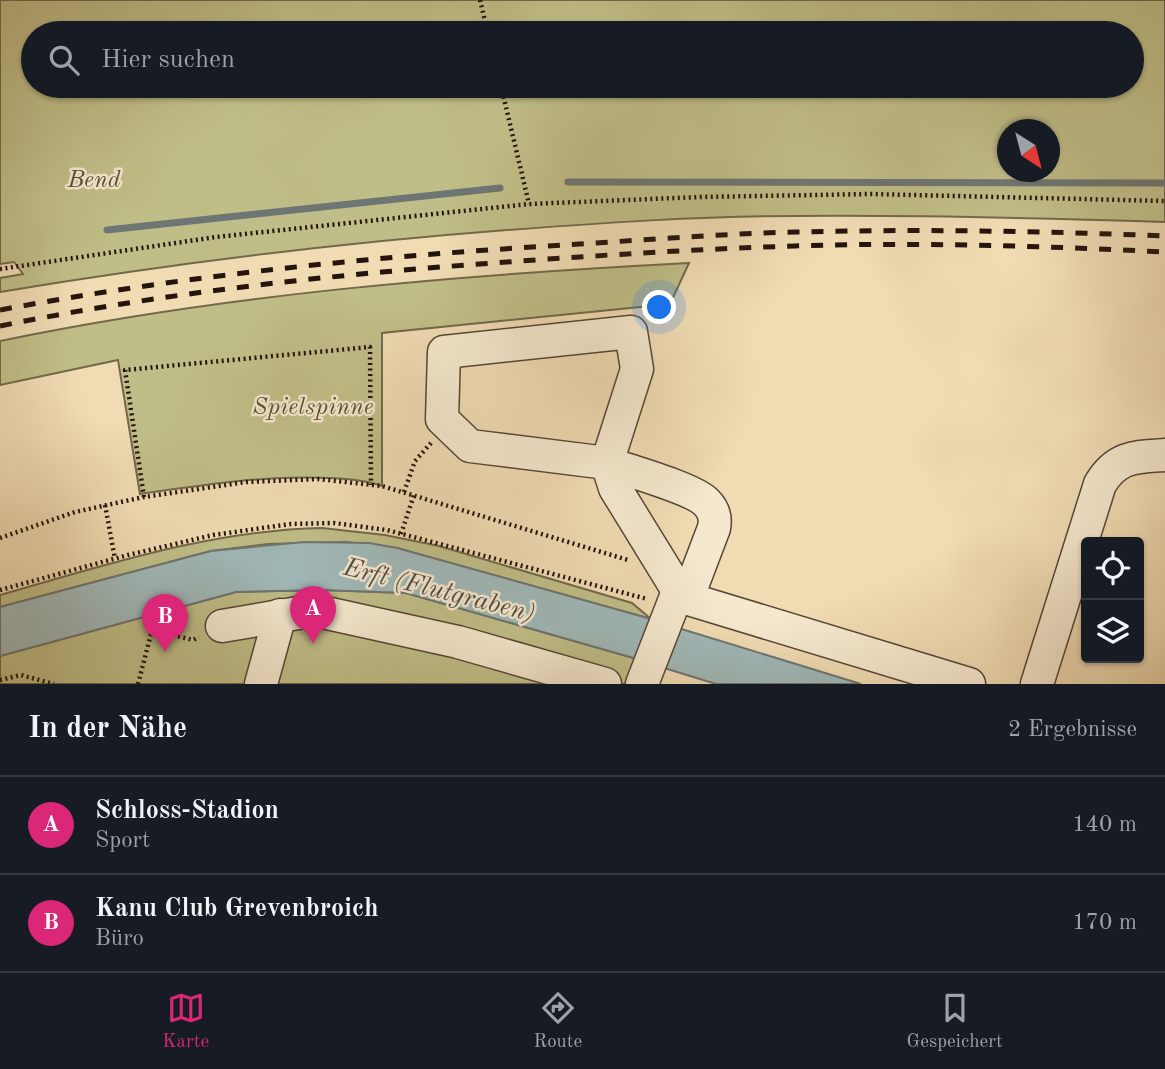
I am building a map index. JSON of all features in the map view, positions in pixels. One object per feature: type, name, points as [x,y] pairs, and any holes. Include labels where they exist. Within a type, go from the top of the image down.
[{"type":"street","points":[[646,674],[675,599],[714,528],[712,509],[694,494],[607,463],[470,446],[442,419],[444,352],[631,332],[637,369],[607,463],[615,488],[675,599],[969,684]]},
{"type":"street","points":[[1037,684],[1098,490],[1107,474],[1124,460],[1165,455]]},
{"type":"street","points":[[222,626],[309,611],[328,613],[458,642],[605,684]]},
{"type":"street","points":[[261,684],[280,615]]},
{"type":"path","points":[[480,0],[485,21]]},
{"type":"path","points":[[504,98],[529,204]]},
{"type":"path","points":[[0,269],[202,239],[529,204],[652,198],[857,194],[1165,201]]},
{"type":"path","points":[[144,496],[125,370],[370,347],[371,485]]},
{"type":"path","points":[[404,492],[415,461],[449,426]]},
{"type":"path","points":[[0,538],[53,519],[144,496],[276,480],[332,480],[404,492],[627,560],[675,599]]},
{"type":"path","points":[[401,534],[414,495]]},
{"type":"path","points":[[105,505],[115,558]]},
{"type":"path","points":[[0,590],[115,558],[213,535],[291,524],[348,524],[505,559],[630,595],[675,599]]},
{"type":"path","points":[[138,684],[152,630],[193,640],[222,626]]},
{"type":"path","points":[[0,680],[21,675],[54,684]]},
{"type":"green space","name":"Bend","points":[[0,0],[1165,0],[1165,222],[841,216],[723,217],[615,222],[316,248],[126,272],[0,292],[0,278],[23,274],[14,262],[0,264]]},
{"type":"green space","name":"Spielspinne","points":[[689,263],[670,304],[382,333],[382,486],[363,481],[305,477],[234,482],[140,494],[118,360],[0,385],[0,341],[85,325],[343,289]]},
{"type":"green space","points":[[322,528],[385,535],[439,546],[632,603],[651,619],[397,548],[347,542],[268,544],[211,551],[0,607],[0,595],[159,551],[240,535]]},
{"type":"green space","points":[[323,590],[406,593],[637,659],[628,684],[0,684],[0,656],[236,592]]},
{"type":"water","name":"Erft (Flutgraben)","points":[[304,542],[369,543],[397,548],[651,619],[637,659],[406,593],[323,590],[236,592],[0,656],[0,607],[211,551]]},
{"type":"water","points":[[675,627],[861,684],[716,684],[661,667]]},
{"type":"waterway","points":[[568,182],[1165,183]]},
{"type":"waterway","points":[[107,230],[500,188]]},
{"type":"railway","points":[[0,310],[282,268],[680,237],[887,231],[1165,236]]},
{"type":"railway","points":[[0,326],[126,303],[252,286],[443,267],[615,255],[759,247],[887,244],[1165,252]]},
{"type":"place","name":"Schloss-Stadion","points":[[313,644]]},
{"type":"place","name":"Kanu Club Grevenbroich","points":[[165,652]]}]
